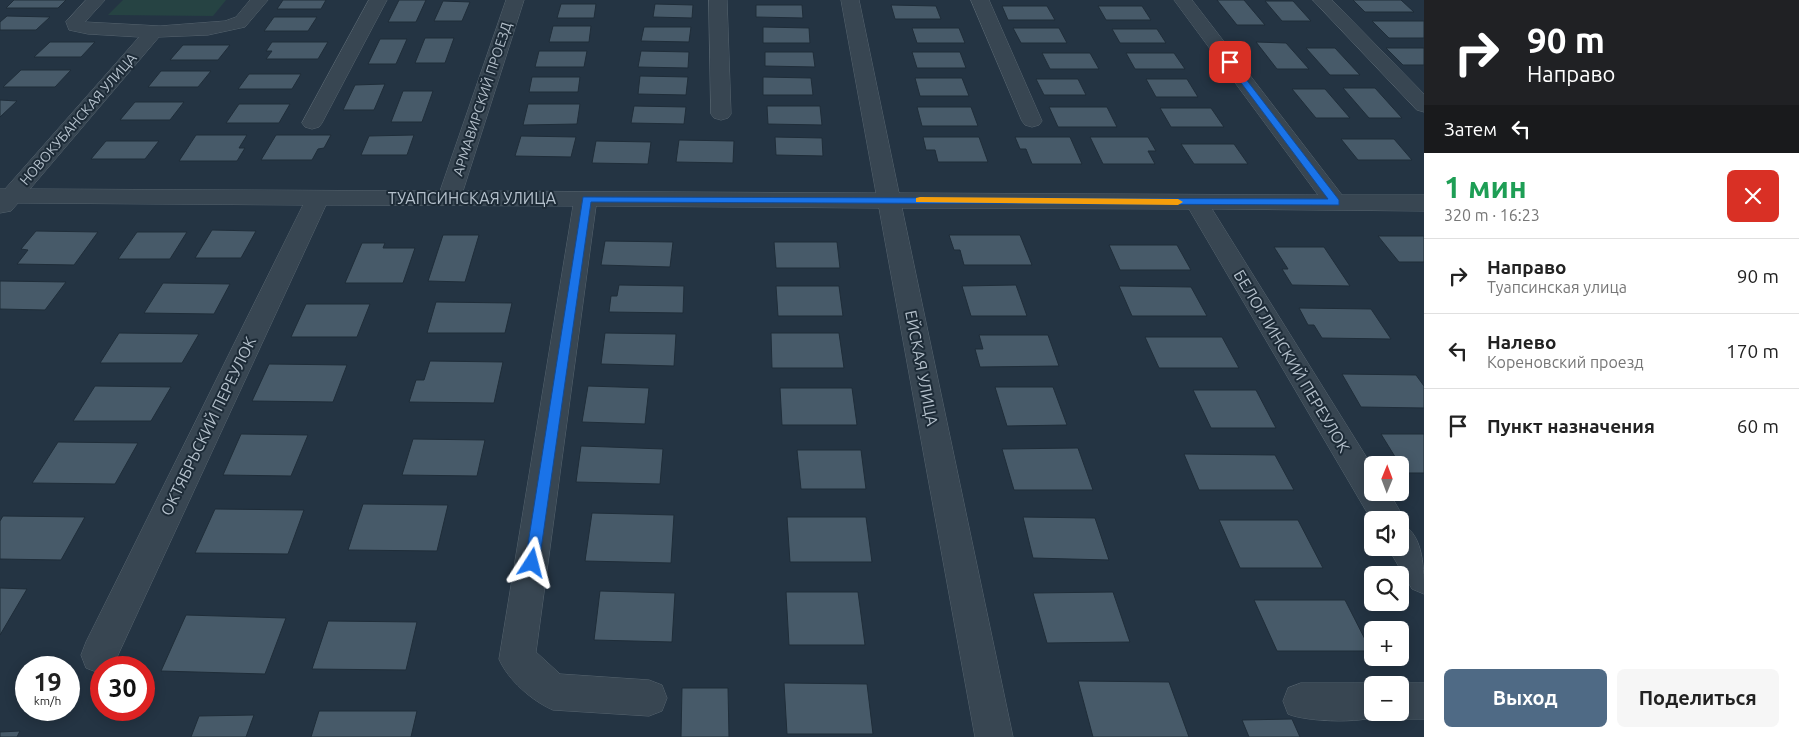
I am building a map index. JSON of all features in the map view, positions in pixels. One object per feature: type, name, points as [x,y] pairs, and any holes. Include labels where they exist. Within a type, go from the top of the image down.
[{"type":"street","name":"НОВОКУБАНСКАЯ УЛИЦА","points":[[96,0],[75,22],[75,26],[155,30],[230,27],[241,22],[259,0]]},
{"type":"street","points":[[312,123],[378,0]]},
{"type":"street","name":"АРМАВИРСКИЙ ПРОЕЗД","points":[[450,198],[515,0]]},
{"type":"street","points":[[718,0],[720,114]]},
{"type":"street","name":"ЕЙСКАЯ УЛИЦА","points":[[850,0],[994,737]]},
{"type":"street","points":[[980,0],[1032,121]]},
{"type":"street","points":[[1182,0],[1335,202]]},
{"type":"street","points":[[1322,0],[1424,106]]},
{"type":"street","name":"НОВОКУБАНСКАЯ УЛИЦА","points":[[4,200],[155,30]]},
{"type":"street","name":"ОКТЯБРЬСКИЙ ПЕРЕУЛОК","points":[[99,655],[318,198]]},
{"type":"street","name":"ТУАПСИНСКАЯ УЛИЦА","points":[[4,200],[450,198],[1424,203]]},
{"type":"street","points":[[586,199],[518,659],[552,692],[649,698]]},
{"type":"street","name":"БЕЛОГЛИНСКИЙ ПЕРЕУЛОК","points":[[1196,202],[1384,511]]},
{"type":"street","points":[[1409,554],[1424,578]]},
{"type":"street","points":[[1301,701],[1364,701]]},
{"type":"street","points":[[1409,701],[1424,701]]},
{"type":"green space","points":[[123,0],[226,0],[213,16],[108,15]]},
{"type":"building","points":[[14,0],[66,0],[58,8],[6,8]]},
{"type":"building","points":[[283,0],[326,0],[321,9],[277,9]]},
{"type":"building","points":[[399,0],[426,0],[416,22],[388,22]]},
{"type":"building","points":[[1217,0],[1244,0],[1265,25],[1237,25]]},
{"type":"building","points":[[1353,0],[1401,0],[1414,12],[1365,12]]},
{"type":"building","points":[[443,1],[470,2],[462,21],[434,21]]},
{"type":"building","points":[[1265,1],[1293,1],[1311,21],[1282,21]]},
{"type":"building","points":[[561,4],[596,4],[594,18],[557,18]]},
{"type":"building","points":[[655,4],[693,5],[692,18],[653,17]]},
{"type":"building","points":[[756,5],[802,5],[803,18],[756,17]]},
{"type":"building","points":[[891,5],[936,6],[941,19],[895,19]]},
{"type":"building","points":[[1002,6],[1047,6],[1055,20],[1008,20]]},
{"type":"building","points":[[1098,6],[1142,6],[1151,20],[1106,20]]},
{"type":"building","points":[[7,16],[50,17],[36,30],[0,30],[0,22]]},
{"type":"building","points":[[274,17],[317,17],[308,31],[264,31]]},
{"type":"building","points":[[1372,21],[1424,21],[1424,38],[1389,38]]},
{"type":"building","points":[[553,26],[591,26],[589,42],[549,42]]},
{"type":"building","points":[[644,27],[691,27],[689,42],[641,41]]},
{"type":"building","points":[[763,27],[809,28],[810,43],[763,43]]},
{"type":"building","points":[[912,28],[959,28],[965,43],[917,43]]},
{"type":"building","points":[[1013,28],[1059,28],[1067,43],[1021,43]]},
{"type":"building","points":[[1112,29],[1157,29],[1166,43],[1120,43]]},
{"type":"building","points":[[425,38],[454,38],[445,63],[415,63]]},
{"type":"building","points":[[380,39],[407,39],[396,64],[368,64]]},
{"type":"building","points":[[50,42],[95,42],[81,57],[34,57]]},
{"type":"building","points":[[272,42],[328,42],[318,59],[266,59],[272,51],[266,51]]},
{"type":"building","points":[[1256,42],[1286,43],[1309,69],[1277,69]]},
{"type":"building","points":[[183,45],[230,45],[218,60],[170,60]]},
{"type":"building","points":[[1306,48],[1335,48],[1360,75],[1330,75]]},
{"type":"building","points":[[1386,48],[1424,48],[1424,65],[1403,65]]},
{"type":"building","points":[[539,51],[587,51],[584,67],[535,67]]},
{"type":"building","points":[[641,51],[689,52],[688,68],[638,67]]},
{"type":"building","points":[[765,52],[813,52],[815,67],[765,66]]},
{"type":"building","points":[[912,52],[960,52],[966,68],[917,68]]},
{"type":"building","points":[[1042,53],[1090,53],[1099,69],[1050,69]]},
{"type":"building","points":[[1126,53],[1174,53],[1185,69],[1135,69]]},
{"type":"building","points":[[21,70],[71,70],[55,87],[3,87]]},
{"type":"building","points":[[161,71],[211,71],[198,87],[148,87]]},
{"type":"building","points":[[249,74],[301,74],[292,89],[238,89]]},
{"type":"building","points":[[640,76],[688,77],[686,95],[638,94]]},
{"type":"building","points":[[532,77],[580,77],[578,92],[529,92]]},
{"type":"building","points":[[763,77],[811,78],[813,95],[763,95]]},
{"type":"building","points":[[915,78],[962,78],[969,96],[920,96]]},
{"type":"building","points":[[1036,79],[1078,79],[1086,95],[1044,95]]},
{"type":"building","points":[[1146,79],[1187,79],[1198,97],[1156,97]]},
{"type":"building","points":[[385,84],[374,110],[343,110],[355,85]]},
{"type":"building","points":[[1343,88],[1375,88],[1402,118],[1369,118]]},
{"type":"building","points":[[1292,89],[1325,89],[1350,118],[1316,118]]},
{"type":"building","points":[[403,91],[433,91],[422,122],[391,122]]},
{"type":"building","points":[[0,100],[17,101],[0,117]]},
{"type":"building","points":[[135,102],[184,102],[170,120],[120,120]]},
{"type":"building","points":[[239,104],[290,104],[279,123],[226,123]]},
{"type":"building","points":[[528,104],[580,104],[577,124],[523,125]]},
{"type":"building","points":[[634,106],[686,107],[684,124],[631,123]]},
{"type":"building","points":[[767,106],[820,106],[822,125],[768,124]]},
{"type":"building","points":[[917,107],[971,107],[978,126],[922,126]]},
{"type":"building","points":[[1049,107],[1107,107],[1117,127],[1058,127]]},
{"type":"building","points":[[1160,108],[1211,108],[1224,127],[1171,127]]},
{"type":"building","points":[[196,135],[247,135],[239,148],[245,148],[237,161],[179,161]]},
{"type":"building","points":[[276,135],[331,135],[324,148],[318,149],[312,160],[261,160]]},
{"type":"building","points":[[414,135],[407,155],[361,155],[369,136]]},
{"type":"building","points":[[521,136],[576,137],[571,157],[515,156]]},
{"type":"building","points":[[775,137],[822,138],[823,156],[776,155]]},
{"type":"building","points":[[923,137],[979,137],[988,162],[938,162],[935,150],[926,150]]},
{"type":"building","points":[[1015,137],[1070,137],[1082,164],[1032,164],[1026,149],[1020,149]]},
{"type":"building","points":[[1090,137],[1148,137],[1156,151],[1148,151],[1155,164],[1103,164]]},
{"type":"building","points":[[1341,139],[1394,139],[1412,160],[1358,160]]},
{"type":"building","points":[[679,140],[734,141],[733,163],[676,162]]},
{"type":"building","points":[[106,141],[159,141],[145,159],[91,159]]},
{"type":"building","points":[[596,141],[651,142],[648,164],[592,163]]},
{"type":"building","points":[[1181,144],[1234,144],[1248,164],[1194,164]]},
{"type":"building","points":[[212,230],[256,231],[241,258],[195,258]]},
{"type":"building","points":[[36,231],[98,232],[74,265],[17,264],[28,250],[21,249]]},
{"type":"building","points":[[137,232],[187,232],[170,259],[118,259]]},
{"type":"building","points":[[443,235],[479,235],[465,282],[428,281]]},
{"type":"building","points":[[949,235],[1020,235],[1032,265],[964,265],[960,250],[954,250]]},
{"type":"building","points":[[1378,236],[1424,236],[1424,262],[1399,262]]},
{"type":"building","points":[[605,241],[673,242],[670,267],[601,265]]},
{"type":"building","points":[[774,242],[837,242],[840,268],[776,268]]},
{"type":"building","points":[[362,243],[385,243],[383,248],[415,248],[403,283],[345,283]]},
{"type":"building","points":[[1109,245],[1177,245],[1191,270],[1120,270]]},
{"type":"building","points":[[1274,247],[1324,247],[1350,286],[1292,285],[1282,269],[1288,269]]},
{"type":"building","points":[[0,281],[66,282],[45,310],[0,309]]},
{"type":"building","points":[[163,283],[230,284],[214,314],[144,313]]},
{"type":"building","points":[[619,285],[684,286],[683,313],[609,312],[611,296],[617,296]]},
{"type":"building","points":[[1016,285],[1027,316],[971,316],[962,286]]},
{"type":"building","points":[[776,286],[839,286],[843,316],[778,316]]},
{"type":"building","points":[[1119,286],[1191,287],[1207,316],[1132,316]]},
{"type":"building","points":[[436,302],[512,303],[505,333],[427,333]]},
{"type":"building","points":[[306,304],[370,304],[357,337],[291,337]]},
{"type":"building","points":[[1299,308],[1371,309],[1391,339],[1322,338],[1314,325],[1308,325]]},
{"type":"building","points":[[119,333],[199,334],[182,363],[100,363]]},
{"type":"building","points":[[605,333],[676,334],[674,366],[601,364]]},
{"type":"building","points":[[771,333],[839,333],[844,368],[772,368]]},
{"type":"building","points":[[979,335],[1048,335],[1059,366],[980,367],[975,349],[983,349]]},
{"type":"building","points":[[1145,337],[1222,337],[1239,368],[1159,368]]},
{"type":"building","points":[[430,361],[503,362],[494,403],[409,402],[416,380],[424,380]]},
{"type":"building","points":[[269,364],[347,365],[333,402],[252,401]]},
{"type":"building","points":[[1342,374],[1416,375],[1424,386],[1424,408],[1361,407]]},
{"type":"building","points":[[95,386],[171,387],[151,421],[73,421]]},
{"type":"building","points":[[588,386],[649,388],[645,424],[582,422]]},
{"type":"building","points":[[995,387],[1053,387],[1067,425],[1007,426]]},
{"type":"building","points":[[780,388],[852,388],[857,425],[782,425]]},
{"type":"building","points":[[1193,390],[1256,390],[1276,428],[1211,428]]},
{"type":"building","points":[[241,434],[308,435],[291,476],[223,475]]},
{"type":"building","points":[[1381,434],[1424,434],[1424,473],[1409,473],[1409,456],[1395,456]]},
{"type":"building","points":[[413,439],[485,440],[477,476],[402,475]]},
{"type":"building","points":[[58,442],[138,443],[115,484],[32,483]]},
{"type":"building","points":[[581,446],[663,449],[660,484],[576,482]]},
{"type":"building","points":[[1078,448],[1093,490],[1014,490],[1002,449]]},
{"type":"building","points":[[797,450],[861,450],[866,489],[801,489]]},
{"type":"building","points":[[1184,454],[1275,455],[1294,490],[1199,490]]},
{"type":"building","points":[[363,504],[448,505],[437,551],[348,550]]},
{"type":"building","points":[[215,509],[304,510],[288,554],[195,553]]},
{"type":"building","points":[[592,513],[674,515],[671,563],[585,561]]},
{"type":"building","points":[[3,516],[85,517],[61,560],[0,559],[0,521]]},
{"type":"building","points":[[787,517],[866,517],[872,562],[790,562]]},
{"type":"building","points":[[1023,517],[1095,518],[1109,560],[1033,558]]},
{"type":"building","points":[[1219,520],[1298,520],[1323,568],[1240,568]]},
{"type":"building","points":[[0,588],[27,589],[0,635]]},
{"type":"building","points":[[600,591],[675,593],[672,642],[594,640]]},
{"type":"building","points":[[786,592],[858,592],[865,645],[789,645]]},
{"type":"building","points":[[1113,592],[1130,642],[1047,643],[1033,593]]},
{"type":"building","points":[[1254,600],[1345,600],[1364,637],[1364,651],[1277,651]]},
{"type":"building","points":[[186,615],[286,618],[265,674],[161,671]]},
{"type":"building","points":[[328,621],[417,622],[406,670],[312,669]]},
{"type":"building","points":[[1078,681],[1169,682],[1189,737],[1093,737]]},
{"type":"building","points":[[784,683],[867,684],[873,734],[787,734]]},
{"type":"building","points":[[682,688],[728,688],[729,737],[681,737]]},
{"type":"building","points":[[319,711],[417,711],[411,737],[311,737]]},
{"type":"building","points":[[254,715],[246,737],[191,737],[199,716]]},
{"type":"building","points":[[1292,719],[1300,737],[1249,737],[1242,720]]},
{"type":"building","points":[[20,731],[17,737],[0,737],[0,732]]},
{"type":"slow traffic","points":[[920,200],[1178,202]]},
{"type":"route","points":[[532,563],[586,199],[1335,202],[1230,62]]}]
